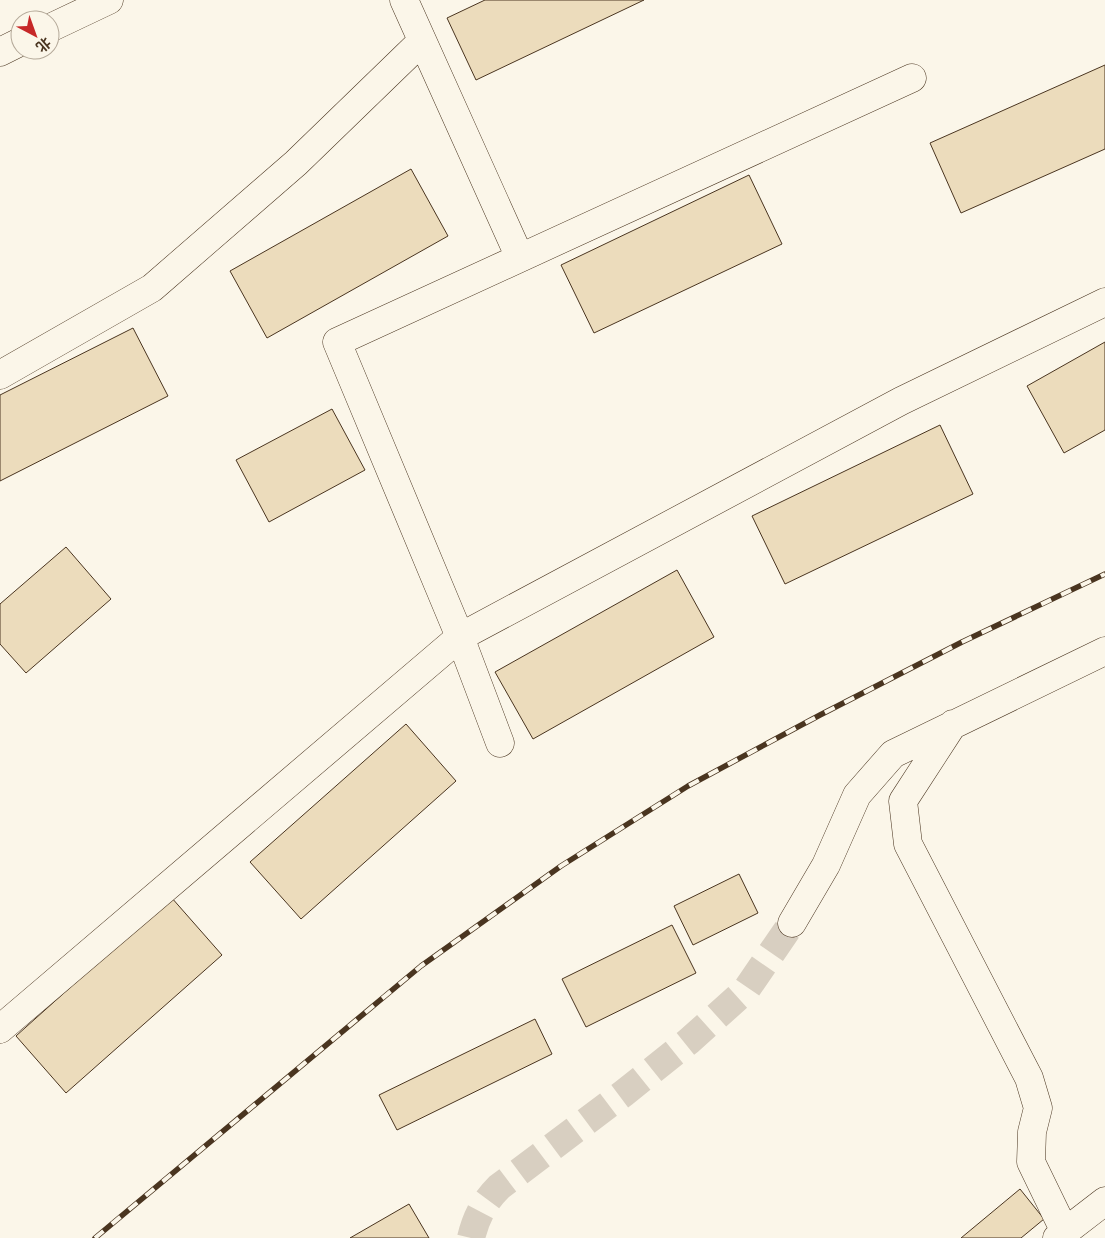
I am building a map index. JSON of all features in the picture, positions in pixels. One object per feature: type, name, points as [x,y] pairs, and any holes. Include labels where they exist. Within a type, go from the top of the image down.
[{"type":"lane","points":[[60,23],[109,0]]},
{"type":"lane","points":[[404,0],[520,258]]},
{"type":"lane","points":[[0,375],[152,288],[296,163],[422,41]]},
{"type":"lane","points":[[500,743],[460,637],[337,342],[912,78]]},
{"type":"lane","points":[[0,1029],[460,637],[901,401],[1105,302]]},
{"type":"lane","points":[[792,924],[826,865],[857,795],[893,754],[1105,651]]},
{"type":"lane","points":[[953,724],[903,801],[908,844],[1028,1078],[1038,1108],[1032,1132],[1031,1162],[1061,1235],[1105,1201]]},
{"type":"building","points":[[485,0],[644,0],[476,80],[447,18]]},
{"type":"building","points":[[1105,65],[1105,149],[961,213],[930,143]]},
{"type":"building","points":[[411,169],[448,236],[267,338],[230,271]]},
{"type":"building","points":[[749,175],[782,244],[594,333],[561,265]]},
{"type":"building","points":[[133,328],[168,396],[0,481],[0,395]]},
{"type":"building","points":[[1105,342],[1105,430],[1064,453],[1027,386]]},
{"type":"building","points":[[332,409],[365,470],[269,522],[236,460]]},
{"type":"building","points":[[940,425],[973,494],[785,584],[752,516]]},
{"type":"building","points":[[66,547],[111,599],[26,673],[0,644],[0,604]]},
{"type":"building","points":[[677,570],[714,637],[533,739],[495,672]]},
{"type":"building","points":[[406,724],[456,781],[301,919],[250,862]]},
{"type":"building","points":[[739,874],[758,913],[693,945],[674,906]]},
{"type":"building","points":[[171,897],[222,955],[66,1093],[16,1036]]},
{"type":"building","points":[[672,925],[696,973],[586,1027],[562,979]]},
{"type":"building","points":[[535,1019],[552,1054],[397,1130],[379,1095]]},
{"type":"building","points":[[1020,1189],[1044,1219],[1021,1238],[961,1238]]},
{"type":"building","points":[[409,1204],[429,1238],[350,1238]]},
{"type":"tunnel","points":[[471,1238],[481,1210],[499,1187],[624,1093],[689,1041],[746,990],[792,923]]},
{"type":"railway","points":[[95,1238],[421,966],[561,866],[688,786],[820,715],[962,642],[1105,574]]}]
